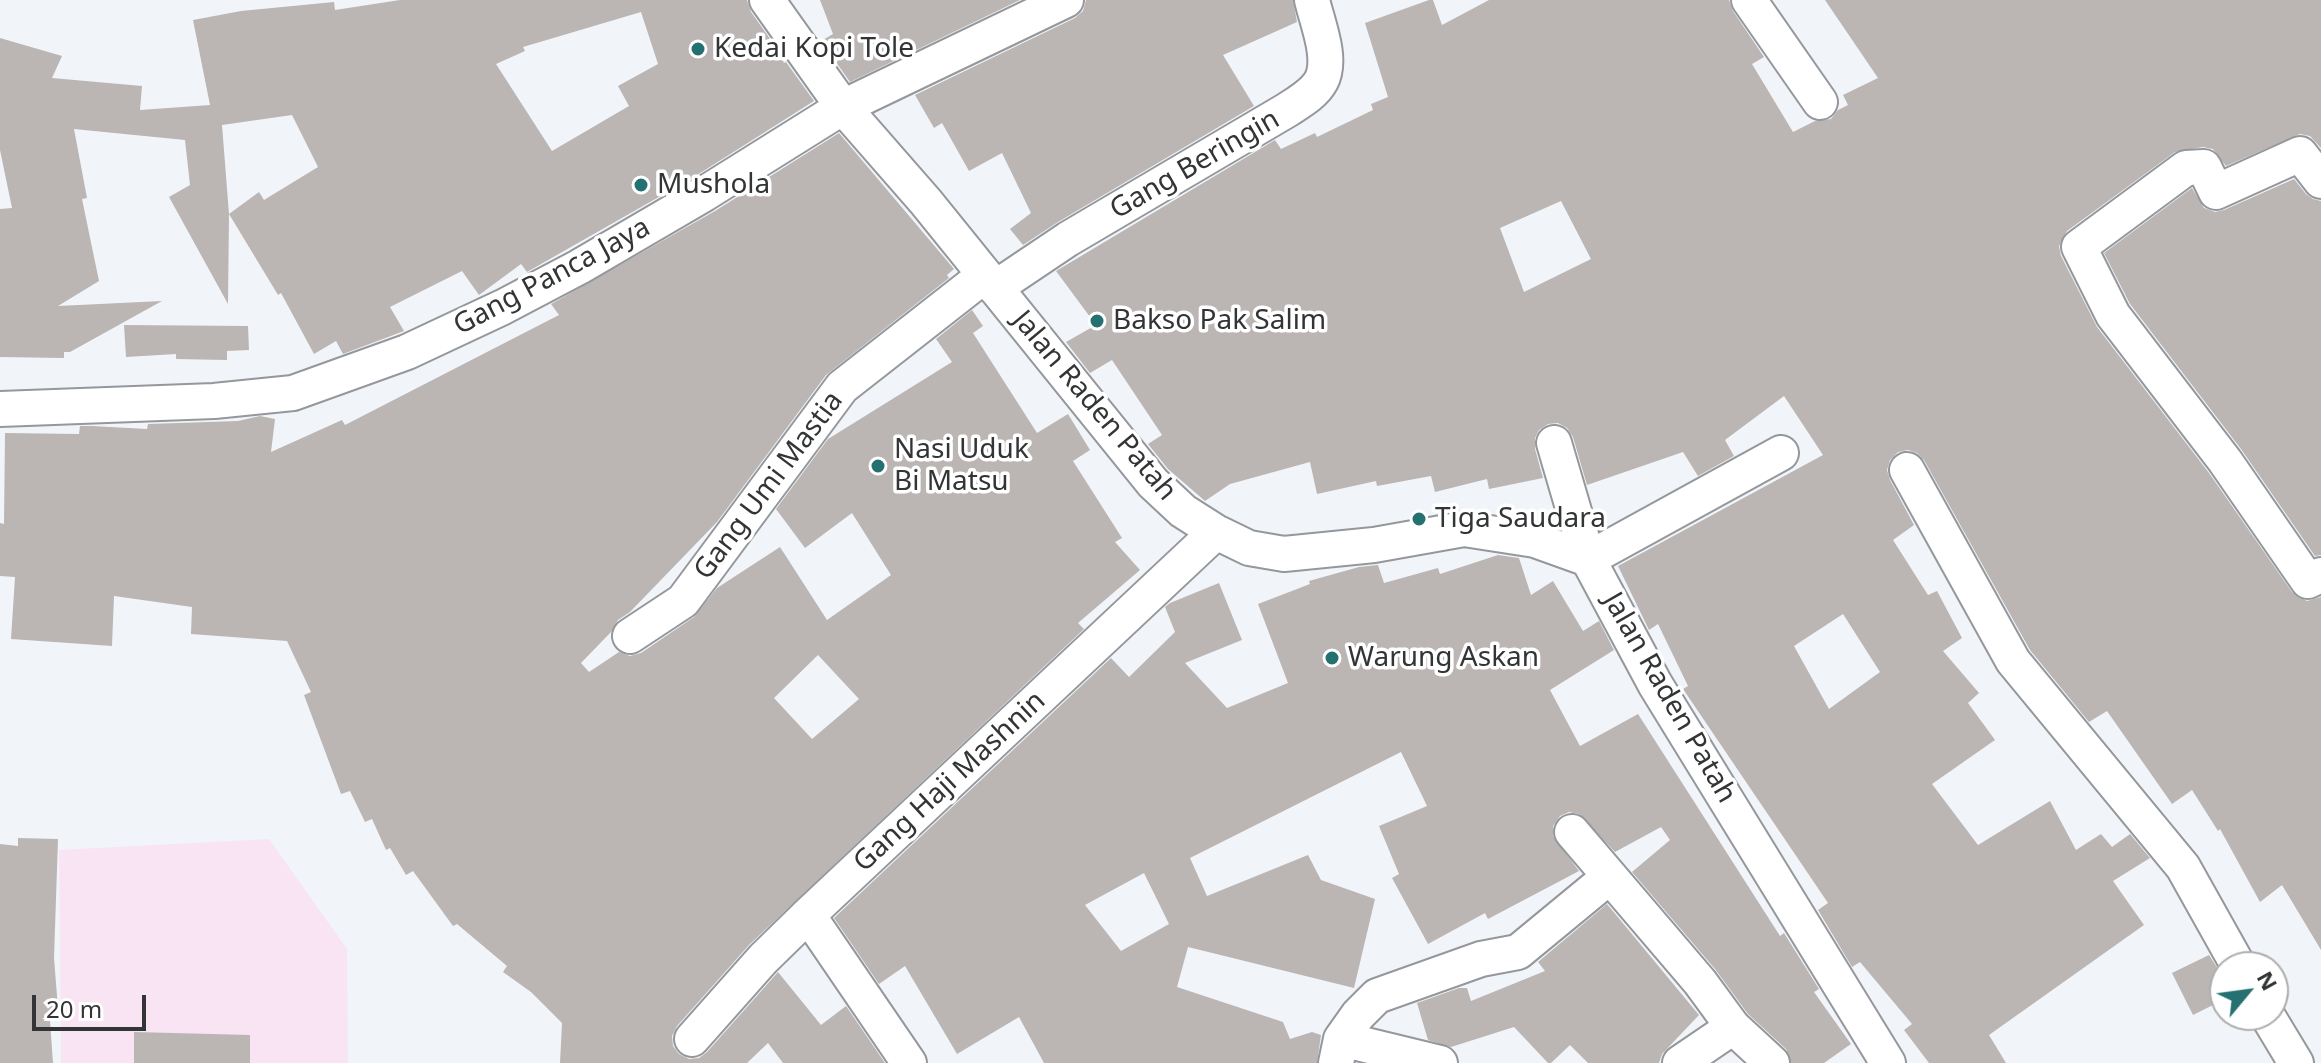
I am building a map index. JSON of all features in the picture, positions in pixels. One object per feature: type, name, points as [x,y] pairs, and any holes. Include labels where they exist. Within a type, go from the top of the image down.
[{"type":"street","name":"Jalan Raden Patah","points":[[767,0],[843,107],[1153,483],[1183,511],[1249,548],[1284,554],[1374,545],[1464,529],[1535,540],[1588,559],[1655,684],[1888,1063]]},
{"type":"street","name":"Gang Panca Jaya","points":[[0,409],[214,401],[293,393],[407,352],[566,274],[704,194],[843,107],[1066,0]]},
{"type":"street","name":"Gang Beringin","points":[[990,282],[1068,239],[1308,95],[1322,80],[1325,57],[1312,0]]},
{"type":"street","points":[[1749,0],[1820,102]]},
{"type":"street","points":[[2321,181],[2300,154],[2216,192],[2204,167],[2186,168],[2079,247],[2113,315],[2225,461],[2308,581],[2321,575]]},
{"type":"street","name":"Gang Umi Mastia","points":[[630,636],[683,601],[842,387],[990,282]]},
{"type":"street","points":[[1554,443],[1588,559],[1781,453]]},
{"type":"street","points":[[1907,470],[2013,661],[2183,867],[2230,951]]},
{"type":"street","name":"Gang Haji Mashnin","points":[[692,1039],[763,959],[808,915],[1216,532]]},
{"type":"street","points":[[1572,832],[1700,982],[1733,1027],[1772,1063]]},
{"type":"street","points":[[1440,1063],[1338,1051],[1358,1015],[1377,996],[1481,959],[1518,952],[1609,877]]},
{"type":"street","points":[[808,915],[909,1063]]},
{"type":"street","points":[[1680,1063],[1733,1027]]},
{"type":"street","points":[[2277,1031],[2296,1063]]},
{"type":"shaded area","points":[[269,839],[347,949],[348,1063],[61,1063],[59,850]]},
{"type":"building","points":[[400,0],[747,0],[751,12],[784,63],[814,101],[694,177],[527,272],[521,264],[479,295],[462,271],[390,307],[404,331],[343,354],[336,341],[314,354],[281,293],[278,295],[229,214],[228,304],[169,197],[190,185],[185,140],[74,129],[87,198],[82,199],[99,281],[58,306],[162,301],[70,352],[64,352],[64,358],[0,357],[0,209],[12,208],[0,150],[0,38],[62,56],[52,78],[142,86],[140,110],[210,105],[193,20],[241,11],[334,2],[335,10]],"holes":[[[641,12],[658,64],[618,86],[629,106],[552,151],[496,64],[525,51],[523,47]],[[292,115],[318,167],[264,200],[259,192],[229,214],[222,125]]]},
{"type":"building","points":[[820,0],[1020,0],[850,82],[821,41],[833,34]]},
{"type":"building","points":[[1086,0],[1293,0],[1297,22],[1223,55],[1254,106],[1023,245],[1010,229],[1031,213],[1002,153],[969,171],[942,123],[934,128],[915,95],[1075,18],[1083,11]]},
{"type":"building","points":[[1429,0],[1433,0],[1442,25],[1489,0],[1729,0],[1764,57],[1752,64],[1793,132],[1815,121],[1831,119],[1838,110],[1848,105],[1843,95],[1878,78],[1825,0],[2321,0],[2321,148],[2310,136],[2300,134],[2226,166],[2213,149],[2203,147],[2175,152],[2067,231],[2059,246],[2061,256],[2097,327],[2209,473],[2292,592],[2307,601],[2321,597],[2321,950],[2282,885],[2260,902],[2220,829],[2218,831],[2192,790],[2172,804],[2107,711],[2089,722],[2030,650],[1924,460],[1908,450],[1898,452],[1890,460],[1887,470],[1914,525],[1893,540],[1928,595],[1937,591],[1962,638],[1943,651],[1979,693],[1968,703],[1995,740],[1932,784],[1978,845],[2050,801],[2076,850],[2101,834],[2112,847],[2130,834],[2150,858],[2113,881],[2144,925],[1989,1035],[2006,1063],[1929,1063],[1904,1030],[1912,1024],[1860,962],[1852,967],[1818,910],[1828,903],[1683,689],[1688,686],[1658,624],[1649,630],[1618,566],[1823,455],[1784,396],[1725,440],[1734,456],[1698,476],[1683,452],[1587,485],[1573,437],[1567,428],[1558,423],[1548,424],[1539,430],[1535,438],[1543,478],[1489,489],[1487,479],[1435,492],[1431,476],[1377,486],[1376,481],[1317,494],[1310,462],[1230,484],[1205,501],[1168,469],[1148,444],[1162,435],[1112,360],[1090,373],[1066,342],[1096,325],[1056,271],[1275,140],[1281,149],[1315,133],[1317,137],[1373,110],[1371,104],[1388,97],[1365,23]],"holes":[[[1561,201],[1591,259],[1524,292],[1500,228]],[[1843,614],[1880,672],[1829,709],[1794,646]]]},
{"type":"building","points":[[839,133],[954,269],[947,275],[949,278],[826,375],[717,522],[630,612],[618,620],[611,632],[581,663],[589,672],[619,652],[630,656],[641,653],[694,617],[717,588],[780,547],[827,620],[891,575],[852,513],[805,548],[776,509],[828,439],[952,362],[936,339],[972,310],[983,326],[973,333],[1037,433],[1068,414],[1090,450],[1073,461],[1122,538],[1115,542],[1140,570],[1078,623],[1084,629],[749,945],[677,1026],[672,1036],[673,1046],[679,1054],[689,1059],[699,1058],[778,972],[821,1025],[846,1006],[885,1063],[783,1063],[768,1043],[747,1063],[560,1063],[562,1023],[531,992],[503,972],[507,966],[457,924],[453,926],[413,871],[406,875],[390,848],[386,850],[372,819],[365,822],[350,791],[341,794],[304,695],[311,692],[287,641],[191,634],[192,607],[114,596],[112,646],[11,639],[15,577],[0,576],[5,433],[79,434],[80,426],[147,429],[148,424],[238,421],[260,416],[275,419],[271,452],[342,420],[345,425],[559,315],[551,304],[715,211]],"holes":[[[818,655],[859,699],[812,739],[774,698]]]},
{"type":"building","points":[[2294,179],[2306,194],[2321,201],[2321,555],[2315,556],[2241,449],[2130,304],[2104,253],[2192,188],[2204,208],[2215,212]]},
{"type":"building","points":[[124,325],[248,326],[249,350],[227,351],[227,360],[176,359],[176,354],[126,357]]},
{"type":"building","points":[[1498,555],[1519,558],[1531,595],[1553,581],[1583,631],[1599,621],[1614,650],[1550,690],[1580,746],[1638,714],[1780,936],[1784,933],[1819,989],[1814,992],[1851,1044],[1824,1063],[1791,1063],[1786,1049],[1748,1014],[1715,969],[1632,872],[1670,840],[1661,827],[1615,852],[1579,814],[1569,812],[1560,816],[1553,826],[1553,836],[1579,871],[1488,919],[1485,913],[1428,944],[1392,878],[1399,874],[1379,826],[1427,806],[1401,752],[1190,858],[1207,896],[1308,855],[1321,880],[1375,899],[1354,988],[1188,947],[1177,987],[1283,1022],[1290,1039],[1312,1032],[1321,1035],[1317,1063],[1044,1063],[1019,1017],[957,1054],[905,966],[879,984],[834,918],[1111,658],[1129,677],[1175,632],[1165,607],[1170,603],[1219,583],[1242,640],[1185,663],[1227,708],[1288,683],[1258,604],[1310,584],[1309,581],[1359,567],[1378,565],[1384,583],[1438,568],[1440,574]],"holes":[[[1144,873],[1169,924],[1121,951],[1085,905]]]},
{"type":"building","points":[[18,838],[58,839],[54,958],[59,1021],[50,1021],[53,1063],[0,1063],[0,844],[18,846]]},
{"type":"building","points":[[1607,904],[1699,1015],[1662,1054],[1659,1063],[1588,1063],[1570,1045],[1548,1063],[1514,1027],[1451,1047],[1428,1040],[1417,1003],[1459,988],[1467,988],[1471,1001],[1545,971],[1538,962]]},
{"type":"building","points":[[2209,955],[2209,1007],[2193,1015],[2172,973]]},
{"type":"building","points":[[134,1032],[250,1035],[250,1063],[134,1063]]},
{"type":"place","name":"Kedai Kopi Tole","points":[[698,49]]},
{"type":"place","name":"Mushola","points":[[641,185]]},
{"type":"place","name":"Bakso Pak Salim","points":[[1097,321]]},
{"type":"place","name":"Nasi Uduk Bi Matsu","points":[[878,466]]},
{"type":"place","name":"Tiga Saudara","points":[[1419,519]]},
{"type":"place","name":"Warung Askan","points":[[1332,658]]}]
